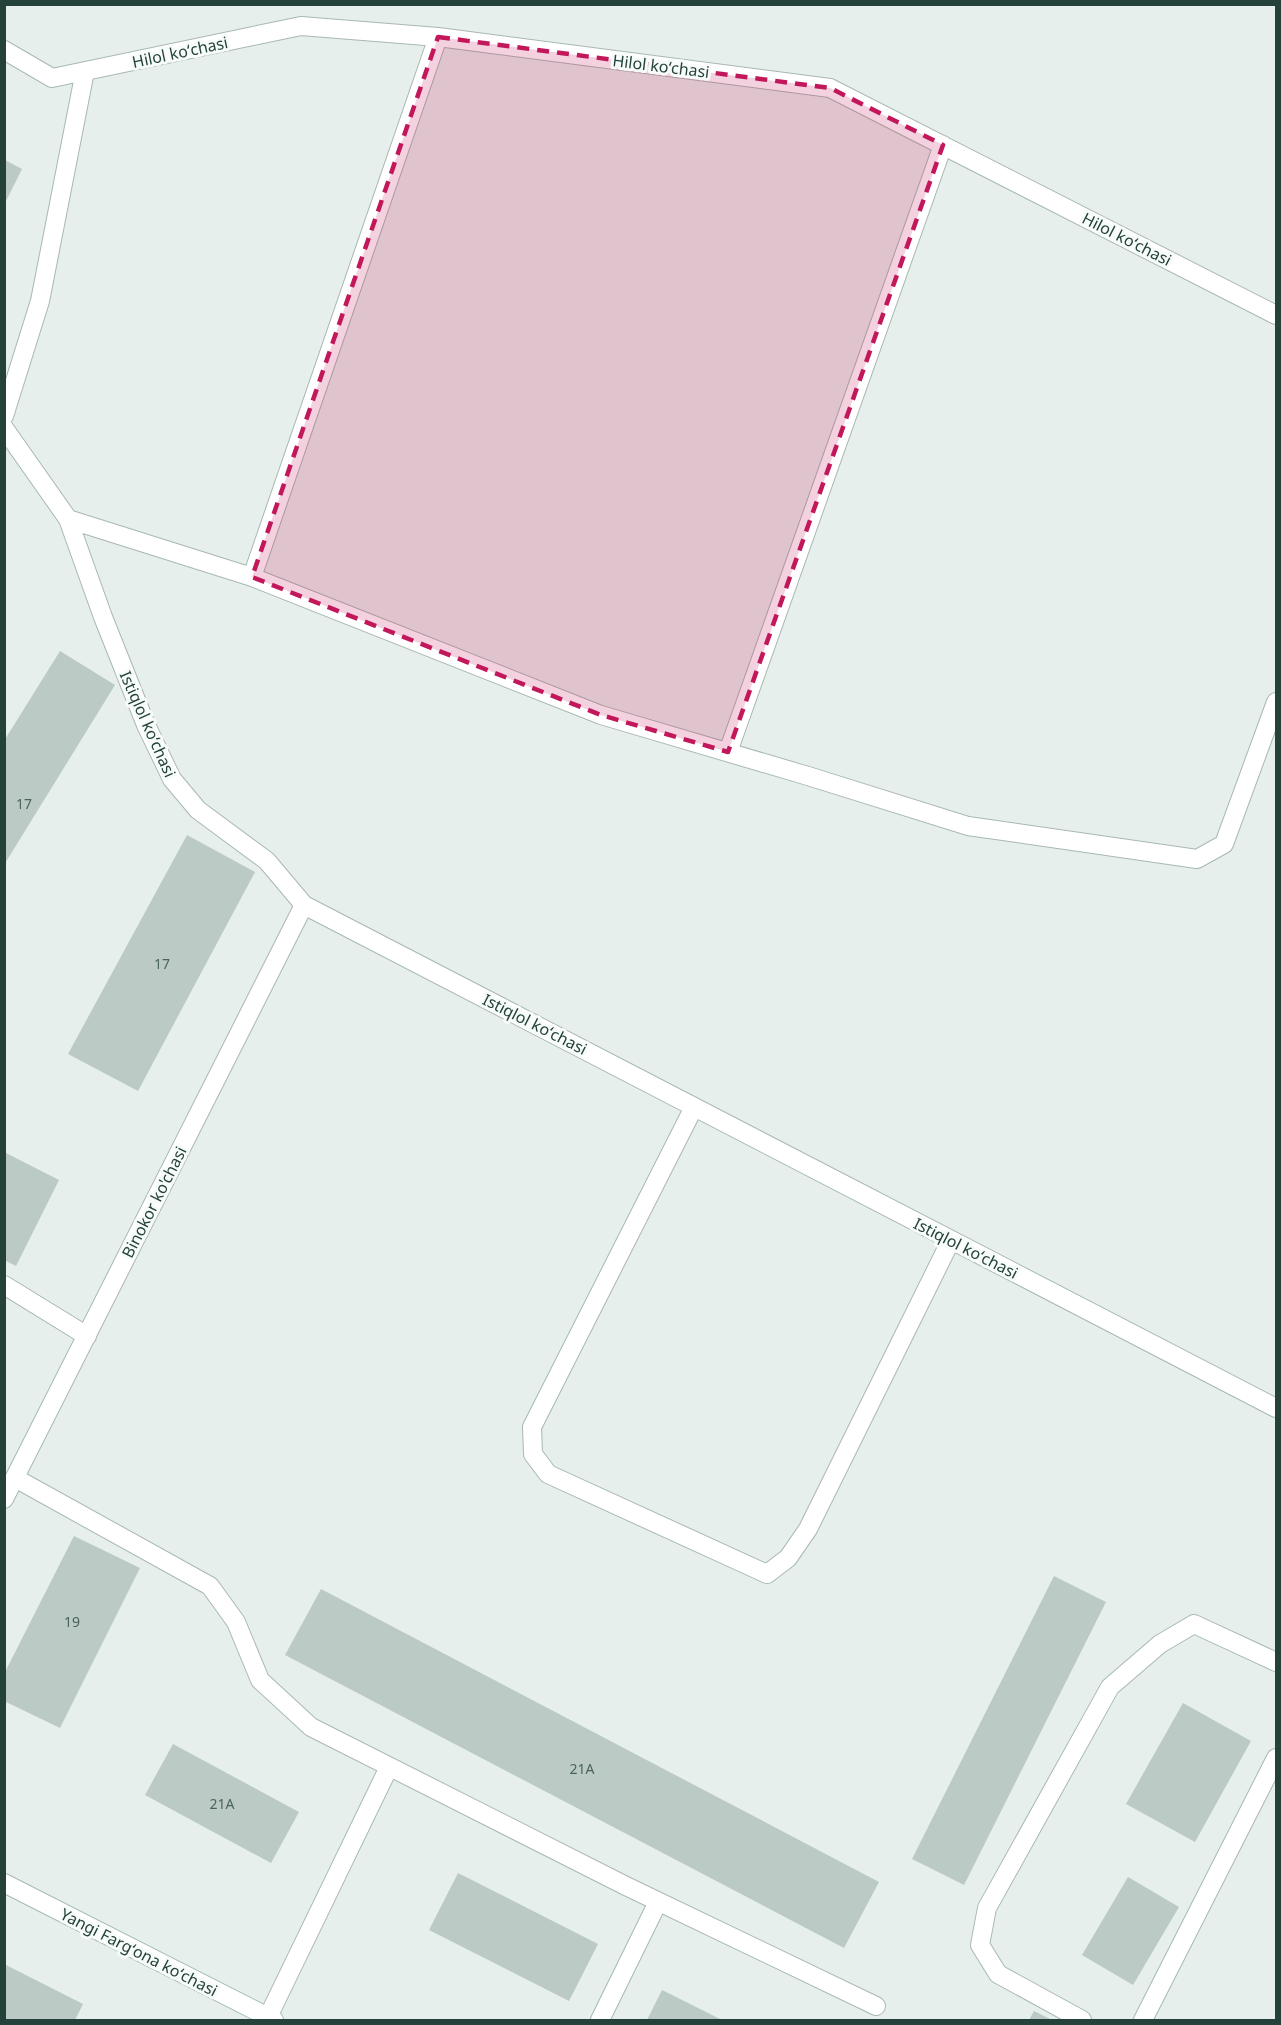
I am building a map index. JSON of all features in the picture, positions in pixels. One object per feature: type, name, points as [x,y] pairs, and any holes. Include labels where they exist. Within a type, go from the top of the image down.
[{"type":"street","name":"Hilol koʻchasi","points":[[4,50],[52,78],[301,26],[438,37],[831,88],[1276,315]]},
{"type":"street","points":[[252,577],[438,37]]},
{"type":"street","points":[[4,416],[40,301],[85,71]]},
{"type":"street","points":[[728,752],[943,146]]},
{"type":"street","name":"Istiqlol koʻchasi","points":[[4,428],[68,519],[141,714],[172,779],[198,810],[267,861],[304,905],[1276,1408]]},
{"type":"street","points":[[68,519],[252,577],[602,715],[968,826],[1197,859],[1224,844],[1276,702]]},
{"type":"street","name":"Binokor ko'chasi","points":[[4,1498],[304,905]]},
{"type":"street","points":[[694,1107],[532,1427],[533,1454],[548,1474],[767,1574],[788,1558],[808,1529],[951,1240]]},
{"type":"street","points":[[4,1285],[87,1336]]},
{"type":"street","points":[[15,1478],[210,1586],[236,1622],[260,1680],[311,1727],[658,1902],[876,2006]]},
{"type":"street","points":[[1082,2020],[998,1974],[980,1945],[987,1908],[1110,1687],[1160,1644],[1194,1624],[1276,1662]]},
{"type":"street","points":[[1143,2020],[1276,1758]]},
{"type":"street","points":[[271,2019],[389,1767]]},
{"type":"street","name":"Yangi Fargʻona koʻchasi","points":[[4,1883],[271,2019]]},
{"type":"street","points":[[600,2020],[658,1902]]},
{"type":"highlighted area","points":[[438,37],[830,88],[943,145],[728,752],[601,715],[252,577]]},
{"type":"building","points":[[5,160],[22,169],[5,203]]},
{"type":"building","points":[[60,651],[115,685],[4,865],[4,741]]},
{"type":"building","points":[[187,835],[255,872],[138,1091],[68,1054]]},
{"type":"building","points":[[4,1152],[59,1180],[16,1266],[4,1260]]},
{"type":"building","points":[[74,1536],[140,1568],[60,1728],[4,1701],[4,1674]]},
{"type":"building","points":[[1054,1576],[1106,1602],[964,1885],[912,1859]]},
{"type":"building","points":[[321,1589],[879,1882],[844,1948],[285,1655]]},
{"type":"building","points":[[1183,1703],[1251,1741],[1195,1842],[1126,1804]]},
{"type":"building","points":[[173,1744],[299,1812],[271,1863],[145,1795]]},
{"type":"building","points":[[458,1873],[598,1944],[569,2001],[429,1930]]},
{"type":"building","points":[[1128,1877],[1179,1907],[1133,1985],[1082,1955]]},
{"type":"building","points":[[4,1964],[83,2004],[75,2020],[4,2020]]},
{"type":"building","points":[[662,1990],[722,2020],[647,2020]]},
{"type":"building","points":[[1034,2011],[1052,2020],[1029,2020]]}]
